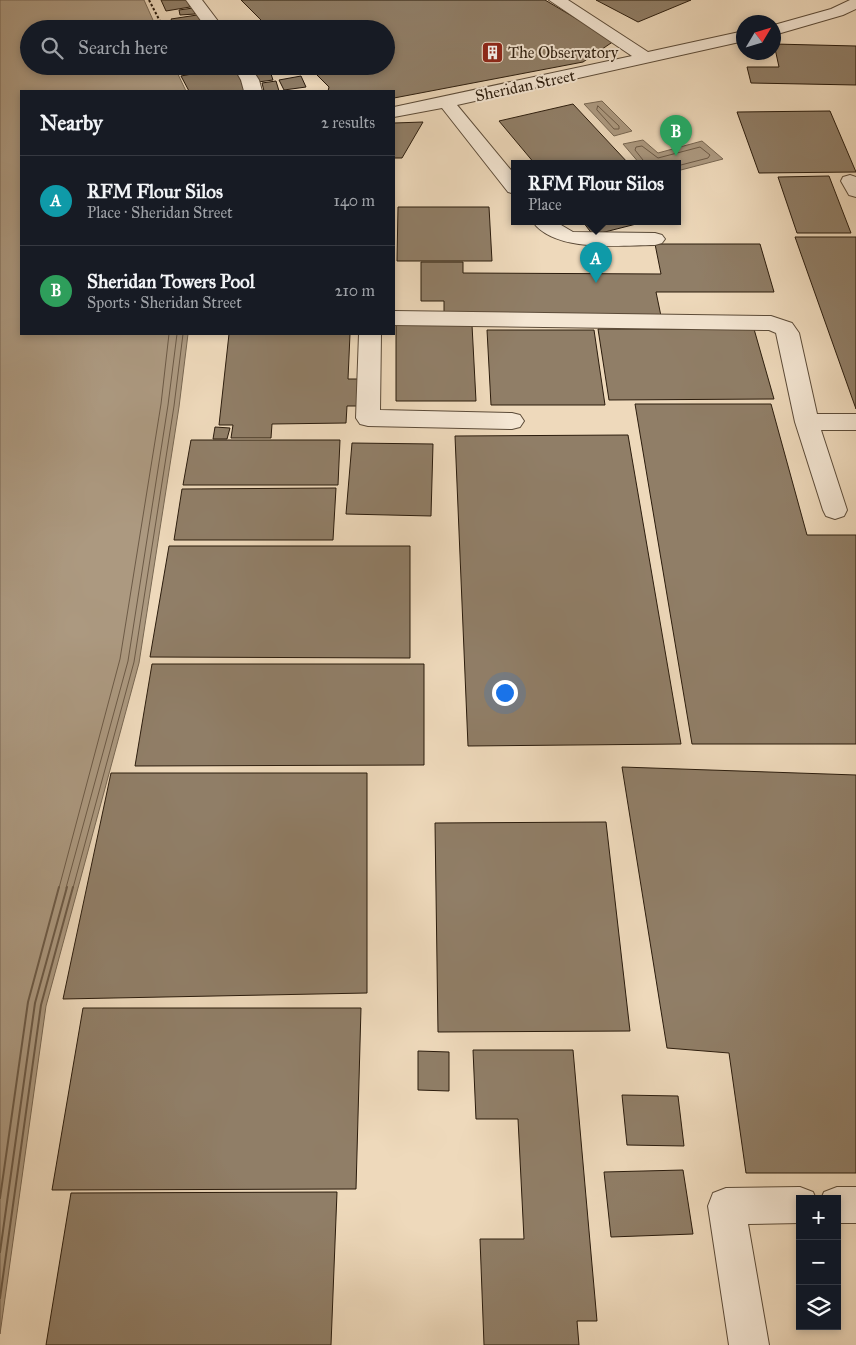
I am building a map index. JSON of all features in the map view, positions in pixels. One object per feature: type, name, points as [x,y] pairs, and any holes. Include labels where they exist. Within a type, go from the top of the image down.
[{"type":"street","points":[[194,0],[209,20]]},
{"type":"street","points":[[557,0],[645,58]]},
{"type":"street","points":[[781,28],[838,12],[856,3]]},
{"type":"street","name":"Sheridan Street","points":[[396,120],[424,106],[736,38]]},
{"type":"street","points":[[247,75],[253,90]]},
{"type":"street","points":[[446,102],[511,183]]},
{"type":"street","points":[[547,225],[562,235],[572,238],[655,238]]},
{"type":"street","points":[[395,318],[771,323],[778,325],[788,333],[807,422],[834,510]]},
{"type":"street","points":[[370,335],[368,418],[512,422]]},
{"type":"street","points":[[807,422],[856,422]]},
{"type":"street","points":[[749,1345],[726,1206],[796,1205]]},
{"type":"street","points":[[841,1205],[856,1205]]},
{"type":"path","points":[[149,0],[159,20]]},
{"type":"water","points":[[0,0],[144,0],[153,20],[20,20],[20,75],[178,75],[186,90],[20,90],[20,335],[188,335],[179,407],[139,663],[46,1006],[0,1334]]},
{"type":"water","points":[[602,101],[632,131],[614,136],[584,104]]},
{"type":"water","points":[[643,140],[658,153],[702,141],[723,159],[681,170],[681,160],[637,160],[623,144]]},
{"type":"building","points":[[161,0],[187,0],[190,7],[166,11]]},
{"type":"building","name":"The Observatory","points":[[241,0],[545,0],[614,41],[583,62],[395,98],[395,90],[328,90],[329,87],[317,75],[395,75],[395,20],[261,20]]},
{"type":"building","points":[[596,0],[691,0],[638,22]]},
{"type":"building","points":[[193,8],[195,14],[180,15],[179,10]]},
{"type":"building","points":[[197,15],[200,20],[171,20]]},
{"type":"building","points":[[781,44],[856,46],[856,85],[751,83],[747,67],[779,67],[777,60],[781,60]]},
{"type":"building","points":[[239,75],[245,90],[188,90],[181,76]]},
{"type":"building","points":[[256,75],[271,75],[273,80],[258,82]]},
{"type":"building","points":[[301,76],[306,87],[284,90],[279,80]]},
{"type":"building","points":[[276,81],[279,90],[264,90],[262,83]]},
{"type":"building","points":[[573,104],[625,160],[532,160],[499,121]]},
{"type":"building","points":[[830,111],[856,172],[759,173],[737,112]]},
{"type":"building","points":[[423,122],[402,158],[395,158],[395,123]]},
{"type":"building","points":[[829,176],[851,233],[797,233],[778,177]]},
{"type":"building","points":[[398,207],[489,207],[492,261],[397,261]]},
{"type":"building","points":[[585,225],[632,225],[593,235]]},
{"type":"building","points":[[795,237],[856,237],[856,409]]},
{"type":"building","points":[[655,244],[760,244],[774,292],[656,292],[661,316],[444,316],[444,301],[421,301],[421,262],[463,262],[463,273],[661,274]]},
{"type":"building","points":[[396,325],[472,325],[476,401],[396,401]]},
{"type":"building","points":[[598,329],[754,329],[774,399],[609,400]]},
{"type":"building","points":[[487,330],[594,330],[605,405],[491,405]]},
{"type":"building","points":[[229,335],[350,335],[348,379],[359,379],[358,406],[347,406],[346,423],[272,424],[271,438],[231,438],[233,425],[219,425]]},
{"type":"building","points":[[635,404],[771,404],[807,535],[856,535],[856,744],[692,744]]},
{"type":"building","points":[[215,427],[230,428],[227,439],[213,439]]},
{"type":"building","points":[[628,435],[681,744],[468,746],[455,436]]},
{"type":"building","points":[[191,440],[340,440],[338,485],[183,485]]},
{"type":"building","points":[[352,443],[433,444],[431,516],[346,514]]},
{"type":"building","points":[[336,488],[333,540],[174,540],[182,489]]},
{"type":"building","points":[[169,546],[410,546],[410,658],[150,657]]},
{"type":"building","points":[[152,664],[424,664],[424,765],[135,766]]},
{"type":"building","points":[[622,767],[856,775],[856,1173],[746,1173],[729,1053],[667,1048]]},
{"type":"building","points":[[111,773],[367,773],[367,993],[63,999]]},
{"type":"building","points":[[606,822],[630,1031],[438,1032],[435,823]]},
{"type":"building","points":[[83,1008],[361,1008],[356,1189],[52,1190]]},
{"type":"building","points":[[473,1050],[573,1050],[597,1321],[577,1321],[579,1345],[484,1345],[480,1239],[524,1239],[518,1119],[476,1119]]},
{"type":"building","points":[[418,1051],[449,1052],[449,1091],[418,1090]]},
{"type":"building","points":[[622,1095],[678,1096],[684,1146],[627,1145]]},
{"type":"building","points":[[683,1170],[693,1234],[611,1237],[604,1172]]},
{"type":"building","points":[[337,1192],[331,1345],[46,1345],[71,1193]]},
{"type":"place","name":"The Observatory","points":[[492,52]]},
{"type":"place","name":"Sheridan Towers Pool","points":[[676,156]]},
{"type":"place","name":"RFM Flour Silos","points":[[596,283]]}]
